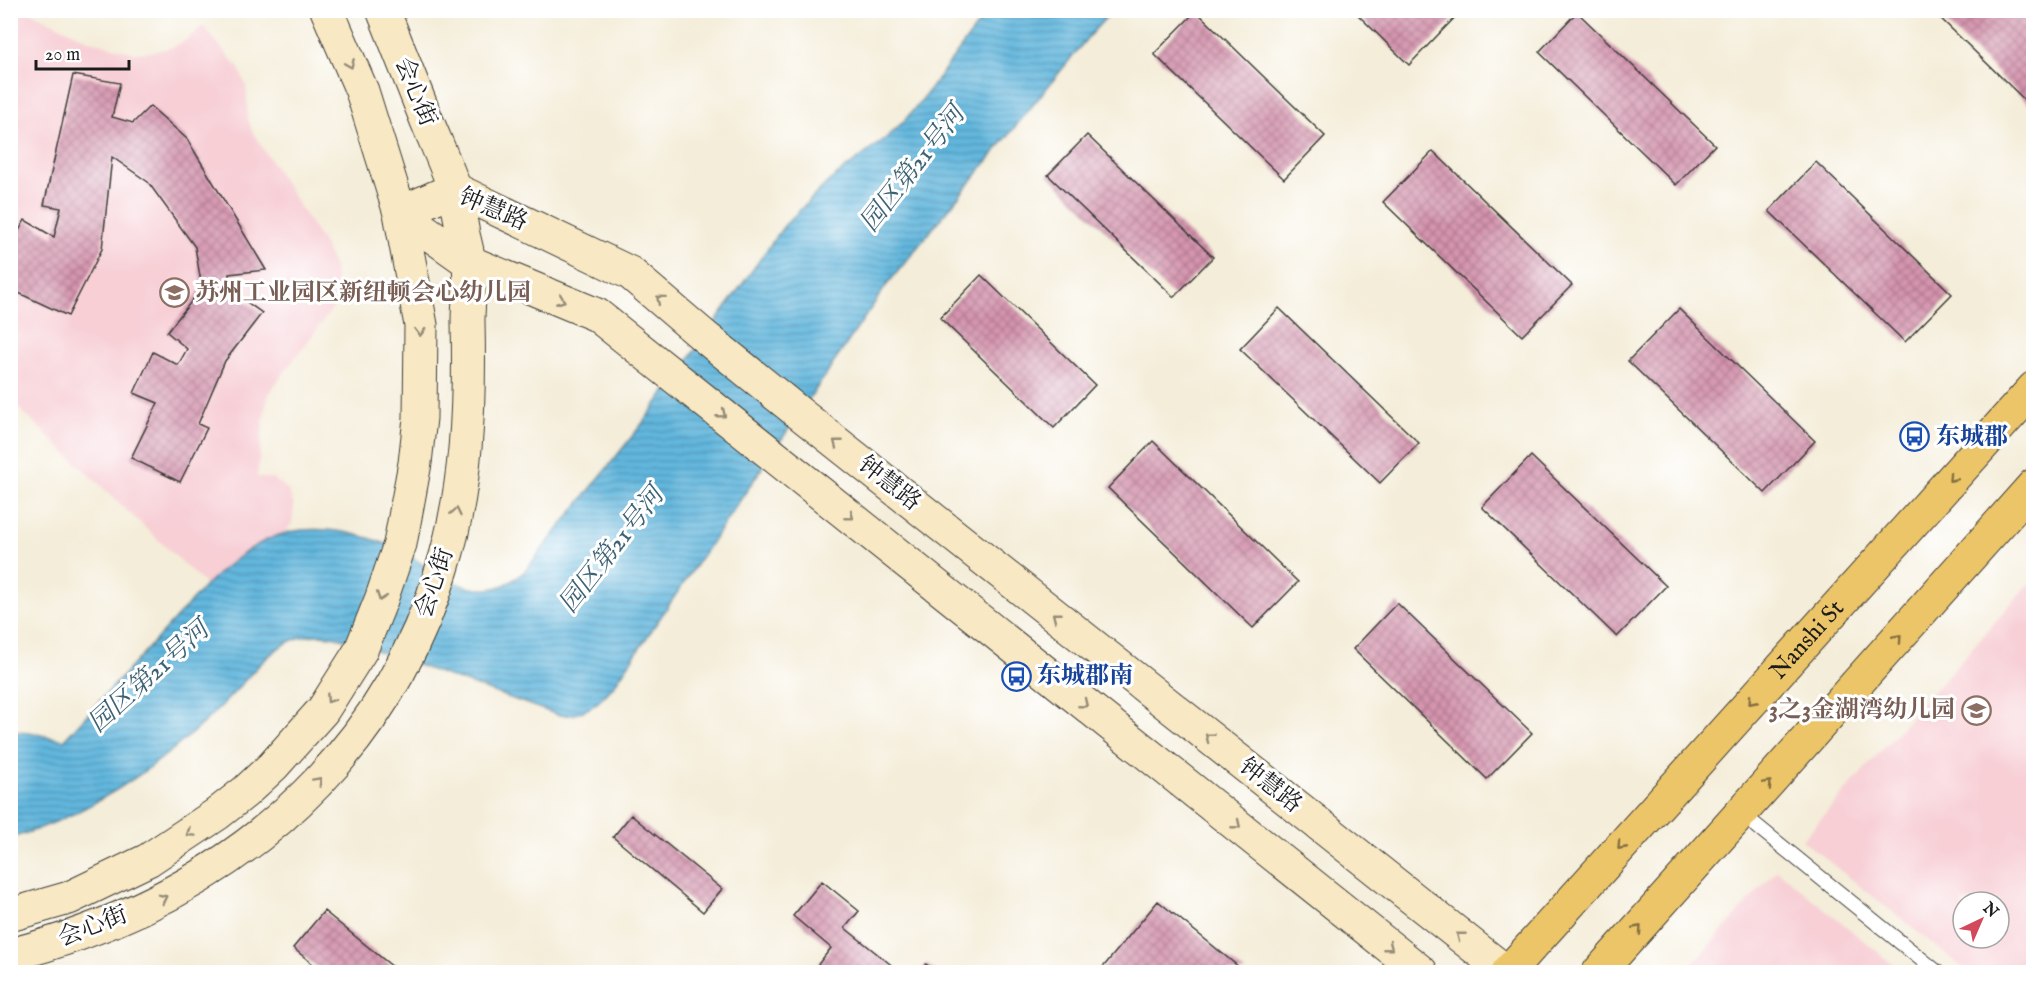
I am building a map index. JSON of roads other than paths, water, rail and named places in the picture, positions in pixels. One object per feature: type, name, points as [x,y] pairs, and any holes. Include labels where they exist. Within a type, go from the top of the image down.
[{"type":"main road","name":"Nanshi St","points":[[1507,972],[2034,388]]},
{"type":"main road","points":[[1599,972],[2034,485]]},
{"type":"street","name":"会心街","points":[[10,915],[69,898],[108,881],[148,860],[217,814],[266,772],[323,710],[361,650],[381,600],[400,544],[410,499],[419,430],[421,325],[400,213],[362,91],[327,10]]},
{"type":"street","name":"会心街","points":[[10,955],[69,938],[159,900],[203,876],[262,833],[297,803],[353,743],[375,712],[402,666],[424,619],[443,569],[460,490],[468,424],[469,262],[454,189],[383,10]]},
{"type":"street","name":"钟慧路","points":[[400,213],[454,189],[630,273],[799,413],[1507,972]]},
{"type":"street","name":"钟慧路","points":[[400,213],[469,262],[597,315],[1421,972]]},
{"type":"lane","points":[[1742,814],[1937,972]]},
{"type":"water","name":"园区第21号河","points":[[988,11],[1112,11],[1089,36],[886,286],[615,684],[597,703],[576,714],[558,715],[341,638],[326,635],[304,637],[290,641],[274,652],[215,712],[145,771],[120,788],[67,817],[11,838],[10,731],[64,740],[206,585],[233,561],[264,541],[298,531],[324,530],[350,534],[386,544],[454,582],[471,588],[489,589],[506,584],[525,571],[642,424],[784,226],[829,181],[886,138],[903,122]]},
{"type":"place","name":"苏州工业园区新纽顿会心幼儿园","points":[[174,293]]},
{"type":"place","name":"东城郡","points":[[1915,437]]},
{"type":"place","name":"东城郡南","points":[[1016,676]]},
{"type":"place","name":"3之3金湖湾幼儿园","points":[[1976,710]]}]
